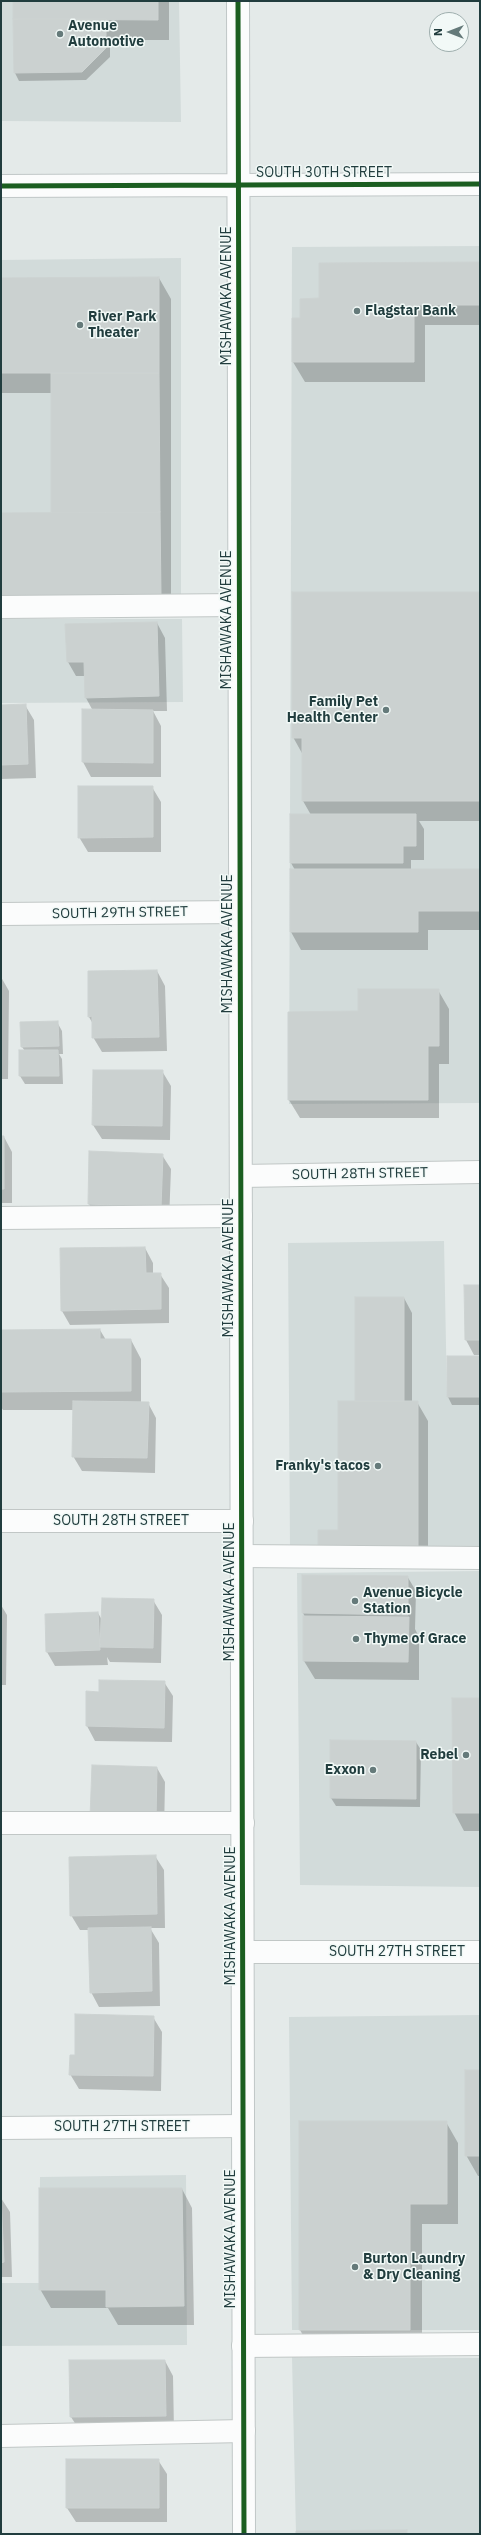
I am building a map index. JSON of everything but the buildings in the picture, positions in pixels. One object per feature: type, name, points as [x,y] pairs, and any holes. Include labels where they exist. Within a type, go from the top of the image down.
[{"type":"main road","name":"MISHAWAKA AVENUE","points":[[238,1],[244,2534]]},
{"type":"main road","name":"SOUTH 30TH STREET","points":[[1,186],[480,184]]},
{"type":"main road","points":[[1,607],[239,605]]},
{"type":"main road","name":"SOUTH 29TH STREET","points":[[1,914],[240,912]]},
{"type":"main road","name":"SOUTH 28TH STREET","points":[[241,1176],[480,1172]]},
{"type":"main road","points":[[1,1218],[241,1216]]},
{"type":"main road","name":"SOUTH 28TH STREET","points":[[1,1521],[242,1521]]},
{"type":"main road","points":[[242,1556],[480,1558]]},
{"type":"main road","points":[[1,1823],[243,1823]]},
{"type":"main road","name":"SOUTH 27TH STREET","points":[[243,1952],[480,1952]]},
{"type":"main road","name":"SOUTH 27TH STREET","points":[[1,2128],[243,2126]]},
{"type":"main road","points":[[243,2346],[480,2344]]},
{"type":"main road","points":[[1,2436],[244,2431]]},
{"type":"shaded area","points":[[1,1],[179,1],[181,122],[1,121]]},
{"type":"shaded area","points":[[480,246],[480,1103],[289,1104],[292,247]]},
{"type":"shaded area","points":[[181,258],[181,599],[1,599],[1,260]]},
{"type":"shaded area","points":[[1,619],[182,619],[183,702],[1,703]]},
{"type":"shaded area","points":[[444,1241],[447,1397],[480,1397],[480,1550],[290,1550],[288,1243]]},
{"type":"shaded area","points":[[480,1571],[480,1887],[300,1885],[297,1573]]},
{"type":"shaded area","points":[[480,2015],[480,2330],[292,2330],[289,2017]]},
{"type":"shaded area","points":[[186,2175],[187,2345],[1,2346],[1,2283],[39,2283],[40,2177]]},
{"type":"shaded area","points":[[292,2357],[480,2358],[480,2534],[296,2534]]},
{"type":"cycle path","points":[[238,1],[244,2534]]},
{"type":"cycle path","points":[[1,186],[480,184]]},
{"type":"place","name":"Avenue Automotive","points":[[60,34]]},
{"type":"place","name":"Flagstar Bank","points":[[357,311]]},
{"type":"place","name":"River Park Theater","points":[[80,325]]},
{"type":"place","name":"Family Pet Health Center","points":[[386,710]]},
{"type":"place","name":"Franky's tacos","points":[[378,1466]]},
{"type":"place","name":"Avenue Bicycle Station","points":[[355,1601]]},
{"type":"place","name":"Thyme of Grace","points":[[356,1639]]},
{"type":"place","name":"Rebel","points":[[466,1755]]},
{"type":"place","name":"Exxon","points":[[373,1770]]},
{"type":"place","name":"Burton Laundry & Dry Cleaning","points":[[355,2267]]}]
